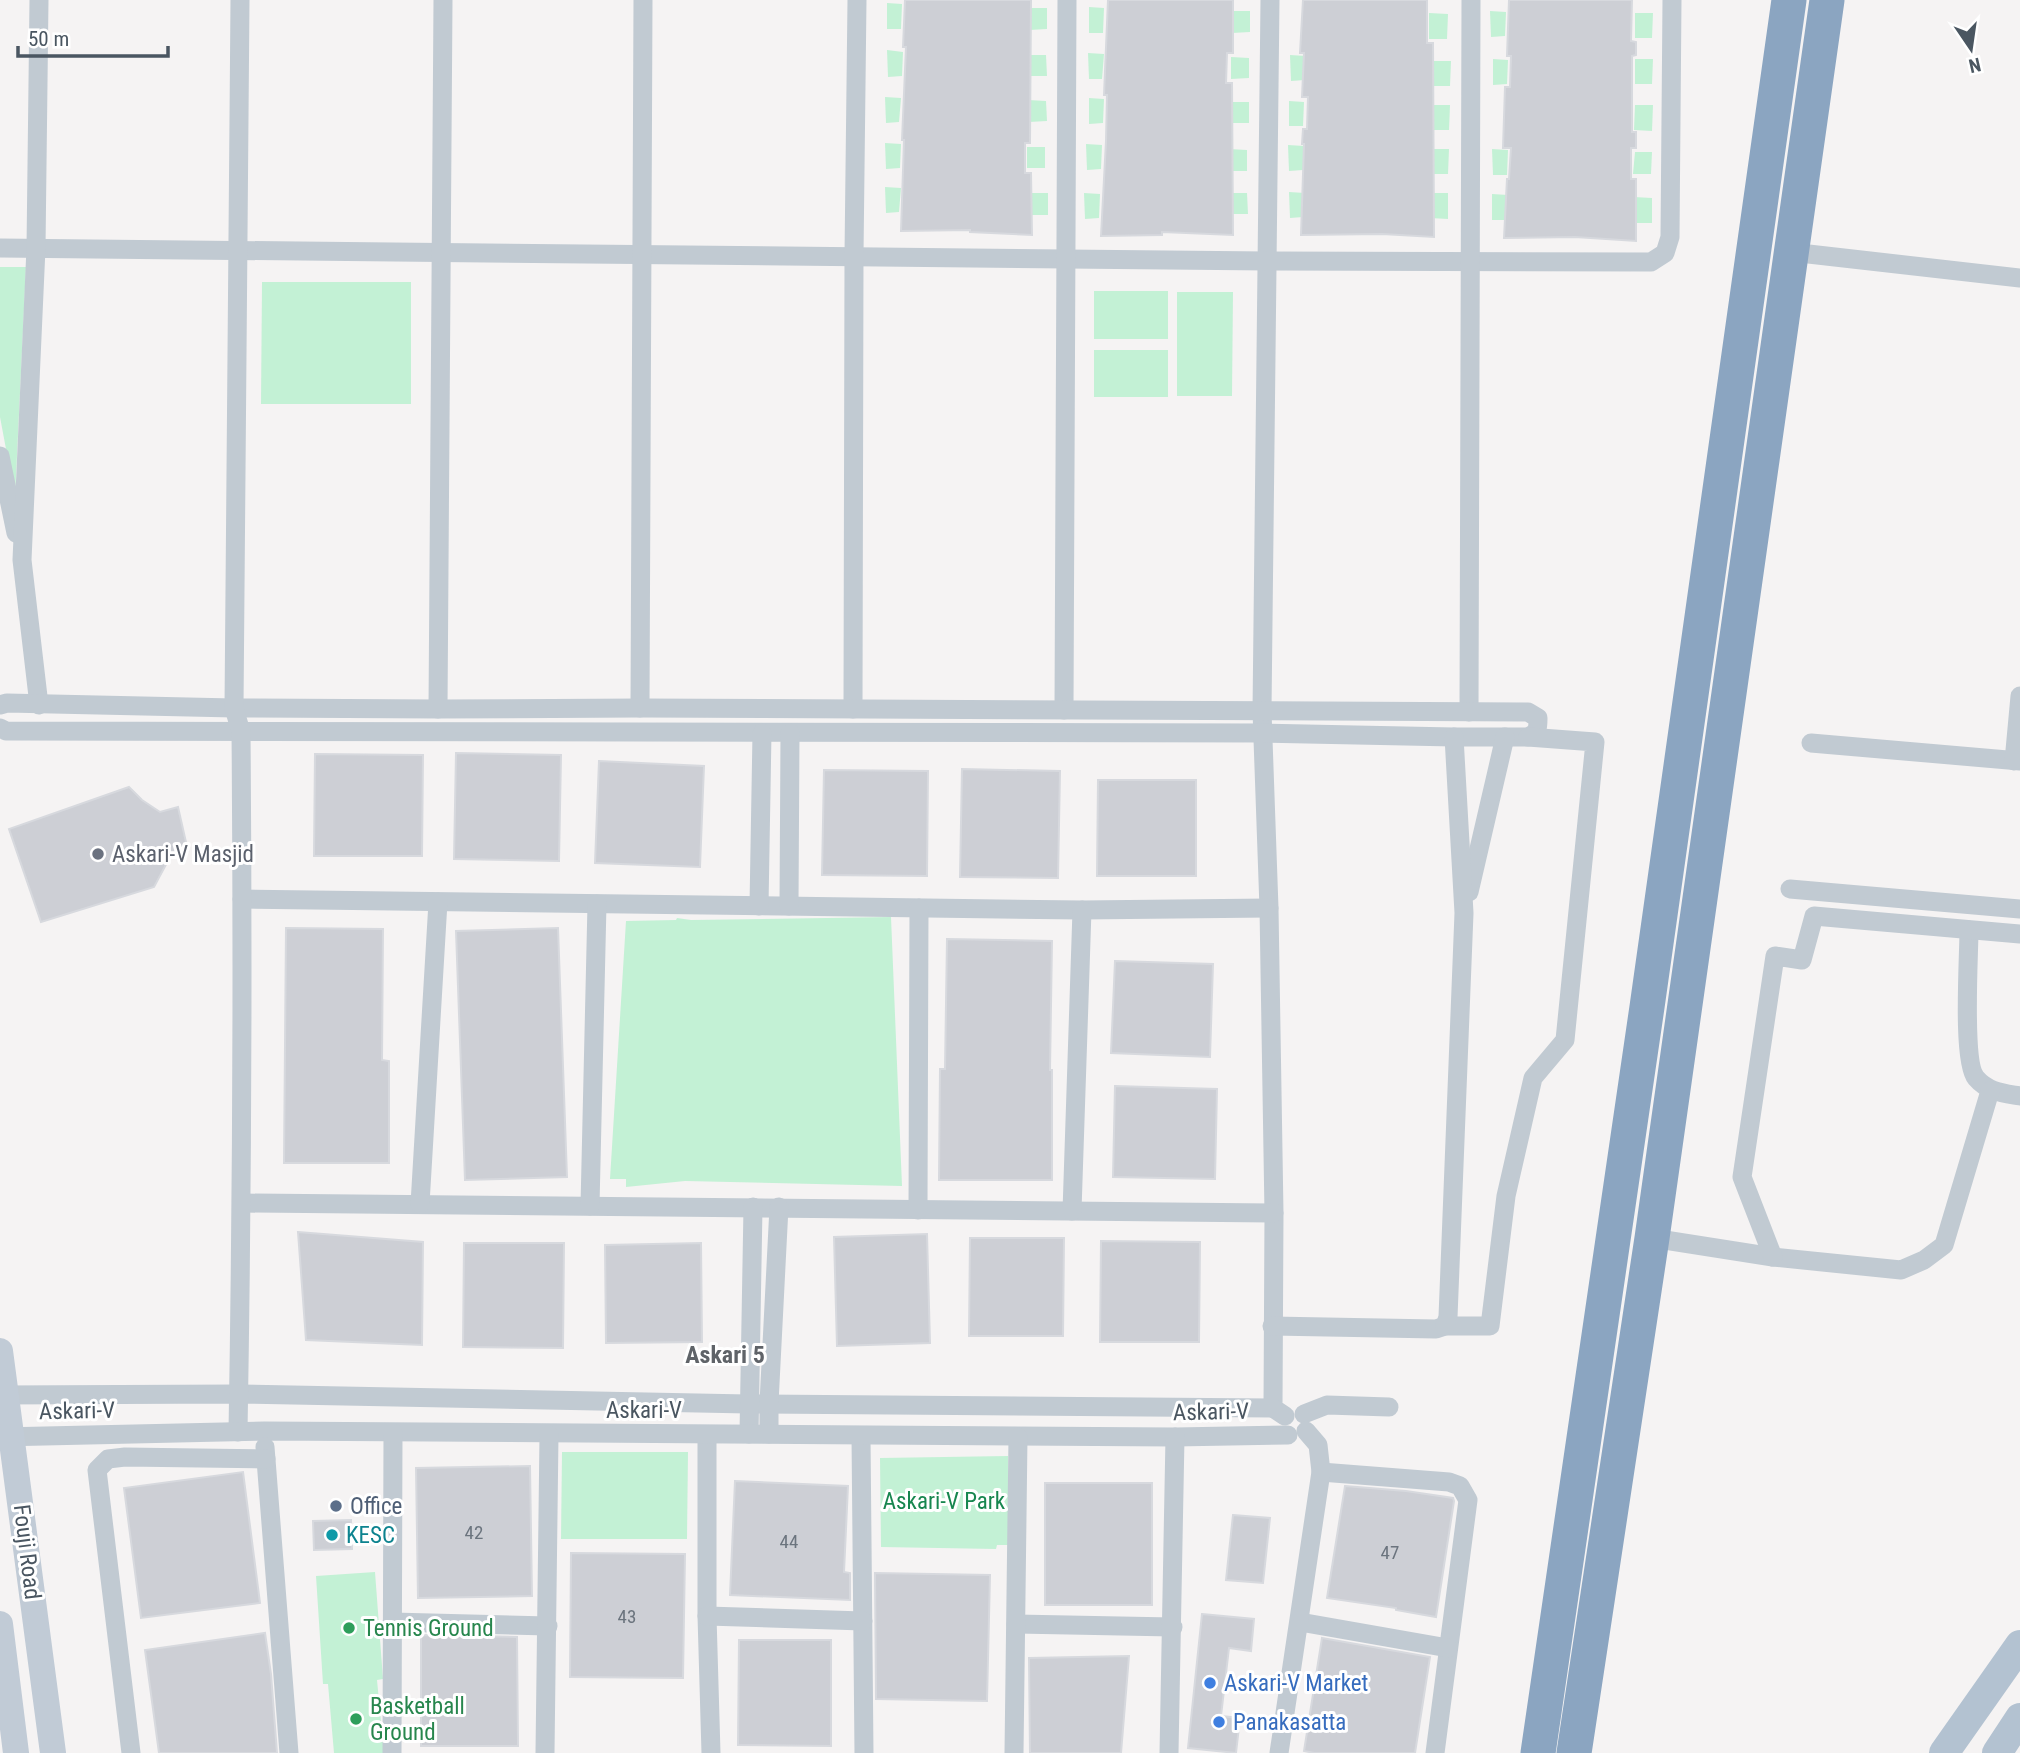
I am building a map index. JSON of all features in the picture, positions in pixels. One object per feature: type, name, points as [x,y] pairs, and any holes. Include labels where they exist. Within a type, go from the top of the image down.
[{"type":"highway","points":[[1538,1753],[1647,1007],[1789,0]]},
{"type":"highway","points":[[1574,1753],[1652,1238],[1826,0]]},
{"type":"main road","name":"Fouji Road","points":[[0,1351],[6,1437],[53,1753]]},
{"type":"main road","name":"Fouji Road","points":[[0,1624],[16,1753]]},
{"type":"main road","points":[[1944,1753],[2020,1645]]},
{"type":"main road","points":[[1997,1753],[2020,1718]]},
{"type":"street","points":[[22,560],[36,248],[39,0]]},
{"type":"street","points":[[238,1432],[242,1203],[242,899],[241,732],[234,708],[240,0]]},
{"type":"street","points":[[438,709],[443,0]]},
{"type":"street","points":[[640,708],[643,0]]},
{"type":"street","points":[[853,709],[857,0]]},
{"type":"street","points":[[1064,710],[1067,0]]},
{"type":"street","points":[[1270,0],[1262,711],[1269,908],[1274,1213],[1272,1326],[1291,1421],[1318,1446],[1321,1472],[1279,1753]]},
{"type":"street","points":[[1469,712],[1471,0]]},
{"type":"street","points":[[0,247],[1267,261],[1651,262],[1665,253],[1670,237],[1672,0]]},
{"type":"street","points":[[1791,252],[2020,278]]},
{"type":"street","points":[[0,456],[22,560],[39,705]]},
{"type":"street","points":[[1811,743],[2017,761],[2020,696]]},
{"type":"street","points":[[0,705],[1528,712],[1538,718],[1538,729],[1528,737]]},
{"type":"street","points":[[775,708],[789,906]]},
{"type":"street","points":[[0,728],[6,731],[241,732],[1264,733],[1528,737],[1595,742],[1565,1040],[1533,1078],[1506,1196],[1490,1326],[1445,1326],[1436,1329],[1272,1326]]},
{"type":"street","points":[[759,906],[776,733]]},
{"type":"street","points":[[1445,1326],[1448,1317],[1464,913],[1454,737]]},
{"type":"street","points":[[1464,913],[1505,737]]},
{"type":"street","points":[[1790,889],[2020,909]]},
{"type":"street","points":[[242,899],[919,908],[1269,908]]},
{"type":"street","points":[[420,1205],[438,902]]},
{"type":"street","points":[[590,1206],[597,904]]},
{"type":"street","points":[[918,1210],[919,908]]},
{"type":"street","points":[[1072,1211],[1082,909]]},
{"type":"street","points":[[1773,1257],[1742,1177],[1775,956],[1802,960],[1815,916],[2020,934]]},
{"type":"street","points":[[1969,930],[1969,1055],[1974,1076],[1990,1091],[2020,1096]]},
{"type":"street","points":[[1652,1238],[1773,1257],[1901,1270],[1924,1260],[1944,1245],[1990,1091]]},
{"type":"street","points":[[242,1203],[1274,1213]]},
{"type":"street","points":[[749,1434],[752,1207]]},
{"type":"street","points":[[769,1434],[779,1207]]},
{"type":"street","name":"Askari-V","points":[[3,1395],[239,1394],[769,1403],[1291,1421]]},
{"type":"street","points":[[1291,1421],[1327,1405],[1389,1407]]},
{"type":"street","name":"Askari-V","points":[[6,1437],[264,1431],[1175,1437],[1291,1421]]},
{"type":"street","points":[[264,1431],[289,1753]]},
{"type":"street","points":[[391,1753],[393,1433]]},
{"type":"street","points":[[545,1753],[550,1434]]},
{"type":"street","points":[[707,1435],[707,1616],[711,1753]]},
{"type":"street","points":[[861,1436],[864,1753]]},
{"type":"street","points":[[1014,1753],[1018,1437]]},
{"type":"street","points":[[1170,1753],[1175,1437]]},
{"type":"street","points":[[131,1753],[97,1469],[108,1460],[125,1457],[266,1458]]},
{"type":"street","points":[[1321,1472],[1449,1482],[1460,1486],[1468,1500],[1434,1753]]},
{"type":"street","points":[[707,1616],[863,1621]]},
{"type":"street","points":[[392,1622],[548,1626]]},
{"type":"street","points":[[1300,1622],[1448,1648]]},
{"type":"street","points":[[1016,1624],[1172,1627]]},
{"type":"green space","points":[[887,3],[902,4],[901,29],[887,29]]},
{"type":"green space","points":[[1089,7],[1104,8],[1103,33],[1089,33]]},
{"type":"green space","points":[[1029,8],[1047,8],[1047,29],[1029,30]]},
{"type":"green space","points":[[1232,11],[1250,11],[1250,32],[1232,33]]},
{"type":"green space","points":[[1490,11],[1506,12],[1505,36],[1491,37]]},
{"type":"green space","points":[[1429,13],[1448,14],[1447,39],[1429,39]]},
{"type":"green space","points":[[1635,13],[1653,13],[1652,38],[1635,38]]},
{"type":"green space","points":[[887,50],[903,52],[902,76],[888,77]]},
{"type":"green space","points":[[1088,53],[1104,54],[1102,79],[1089,79]]},
{"type":"green space","points":[[1028,55],[1046,55],[1047,76],[1029,76]]},
{"type":"green space","points":[[1290,55],[1306,56],[1305,80],[1291,81]]},
{"type":"green space","points":[[1231,57],[1249,58],[1249,78],[1231,79]]},
{"type":"green space","points":[[1493,59],[1508,60],[1507,84],[1493,85]]},
{"type":"green space","points":[[1635,59],[1653,59],[1652,84],[1635,84]]},
{"type":"green space","points":[[1432,61],[1451,61],[1450,86],[1432,86]]},
{"type":"green space","points":[[885,97],[901,98],[899,122],[886,123]]},
{"type":"green space","points":[[1089,98],[1104,99],[1103,123],[1089,124]]},
{"type":"green space","points":[[1028,100],[1046,101],[1047,121],[1029,122]]},
{"type":"green space","points":[[1289,101],[1304,102],[1303,126],[1289,126]]},
{"type":"green space","points":[[1231,102],[1249,102],[1249,123],[1231,123]]},
{"type":"green space","points":[[1432,105],[1450,105],[1449,130],[1432,130]]},
{"type":"green space","points":[[1635,105],[1653,105],[1652,131],[1634,130]]},
{"type":"green space","points":[[885,143],[901,144],[900,168],[886,169]]},
{"type":"green space","points":[[1086,144],[1102,145],[1101,169],[1087,170]]},
{"type":"green space","points":[[1288,145],[1304,146],[1303,170],[1289,171]]},
{"type":"green space","points":[[1027,147],[1045,147],[1045,168],[1027,168]]},
{"type":"green space","points":[[1229,149],[1247,150],[1247,171],[1229,171]]},
{"type":"green space","points":[[1430,149],[1449,149],[1448,174],[1430,174]]},
{"type":"green space","points":[[1492,149],[1508,150],[1507,175],[1493,175]]},
{"type":"green space","points":[[1635,152],[1652,152],[1651,174],[1633,174]]},
{"type":"green space","points":[[885,187],[901,188],[899,212],[886,213]]},
{"type":"green space","points":[[1289,192],[1305,193],[1303,217],[1290,218]]},
{"type":"green space","points":[[1030,193],[1048,193],[1048,215],[1030,215]]},
{"type":"green space","points":[[1084,193],[1100,194],[1099,218],[1085,219]]},
{"type":"green space","points":[[1229,193],[1247,193],[1248,214],[1230,214]]},
{"type":"green space","points":[[1430,193],[1448,193],[1448,219],[1430,218]]},
{"type":"green space","points":[[1492,194],[1508,195],[1506,220],[1492,220]]},
{"type":"green space","points":[[1634,197],[1652,198],[1652,223],[1634,223]]},
{"type":"green space","points":[[0,267],[26,267],[15,497],[0,417]]},
{"type":"green space","points":[[262,282],[411,282],[411,404],[261,404]]},
{"type":"green space","points":[[1094,291],[1168,291],[1168,339],[1094,339]]},
{"type":"green space","points":[[1177,292],[1233,292],[1232,396],[1177,396]]},
{"type":"green space","points":[[1094,350],[1168,350],[1168,397],[1094,397]]},
{"type":"green space","points":[[891,917],[902,1186],[685,1181],[626,1187],[626,1179],[610,1179],[626,921],[677,918]]},
{"type":"green space","points":[[562,1452],[688,1452],[687,1539],[561,1539]]},
{"type":"green space","name":"Askari-V Park","points":[[1008,1456],[1009,1545],[997,1545],[996,1549],[881,1547],[880,1458]]},
{"type":"green space","name":"Tennis Ground","points":[[375,1572],[383,1679],[377,1680],[384,1753],[334,1753],[328,1684],[323,1684],[316,1576]]},
{"type":"building","points":[[905,0],[1031,0],[1030,143],[1025,143],[1025,173],[1031,173],[1032,235],[970,230],[901,231]]},
{"type":"building","points":[[1108,0],[1233,0],[1233,53],[1227,53],[1226,83],[1232,83],[1233,235],[1162,232],[1162,235],[1101,236],[1106,141],[1107,95],[1104,95]]},
{"type":"building","points":[[1303,0],[1427,0],[1427,43],[1433,43],[1434,237],[1382,234],[1301,235],[1302,144],[1303,129],[1307,129],[1308,97],[1302,97],[1304,53],[1300,53]]},
{"type":"building","points":[[1509,0],[1632,0],[1631,41],[1636,42],[1636,55],[1632,56],[1632,132],[1636,132],[1636,148],[1631,148],[1631,179],[1636,179],[1636,241],[1575,237],[1504,238],[1511,148],[1503,148],[1505,87],[1510,87],[1511,56],[1507,56]]},
{"type":"building","points":[[456,753],[561,755],[559,861],[454,859]]},
{"type":"building","points":[[315,754],[423,755],[422,856],[314,856]]},
{"type":"building","points":[[599,761],[704,766],[700,867],[595,863]]},
{"type":"building","points":[[962,769],[1060,771],[1058,878],[960,877]]},
{"type":"building","points":[[824,770],[928,771],[927,876],[822,875]]},
{"type":"building","points":[[1098,780],[1196,780],[1196,876],[1097,876]]},
{"type":"building","name":"Askari-V Masjid","points":[[129,787],[160,812],[178,807],[188,851],[170,857],[154,887],[41,922],[9,829]]},
{"type":"building","points":[[286,928],[383,929],[382,1060],[389,1061],[389,1163],[284,1163]]},
{"type":"building","points":[[558,928],[567,1177],[465,1180],[456,931]]},
{"type":"building","points":[[947,939],[1052,941],[1052,1180],[939,1180],[940,1069],[945,1069]]},
{"type":"building","points":[[1115,961],[1213,964],[1210,1057],[1111,1053]]},
{"type":"building","points":[[1115,1086],[1217,1089],[1215,1179],[1113,1177]]},
{"type":"building","points":[[298,1232],[423,1242],[422,1345],[306,1340]]},
{"type":"building","points":[[927,1234],[930,1343],[837,1346],[834,1237]]},
{"type":"building","points":[[970,1238],[1064,1238],[1063,1336],[969,1336]]},
{"type":"building","points":[[1101,1241],[1200,1242],[1199,1342],[1100,1342]]},
{"type":"building","points":[[464,1243],[564,1243],[563,1348],[463,1347]]},
{"type":"building","points":[[701,1243],[702,1342],[606,1343],[605,1245]]},
{"type":"building","points":[[530,1466],[532,1596],[418,1598],[416,1468]]},
{"type":"building","points":[[243,1472],[260,1603],[141,1618],[124,1488]]},
{"type":"building","points":[[735,1481],[848,1486],[844,1572],[850,1573],[850,1600],[730,1595]]},
{"type":"building","points":[[1045,1483],[1152,1483],[1152,1605],[1045,1605]]},
{"type":"building","points":[[1345,1486],[1453,1498],[1436,1617],[1327,1598]]},
{"type":"building","points":[[1233,1515],[1270,1518],[1263,1583],[1226,1580]]},
{"type":"building","name":"KESC","points":[[351,1520],[352,1549],[314,1550],[313,1521]]},
{"type":"building","points":[[571,1553],[685,1554],[683,1678],[570,1677]]},
{"type":"building","points":[[875,1573],[990,1575],[987,1701],[876,1699]]},
{"type":"building","name":"Askari-V Market","points":[[1202,1614],[1254,1619],[1251,1651],[1229,1648],[1221,1716],[1240,1718],[1236,1753],[1188,1748]]},
{"type":"building","points":[[265,1633],[277,1753],[159,1753],[145,1650]]},
{"type":"building","points":[[421,1635],[517,1637],[518,1746],[421,1746]]},
{"type":"building","points":[[1322,1638],[1430,1657],[1415,1753],[1304,1751]]},
{"type":"building","points":[[739,1640],[831,1640],[831,1746],[738,1745]]},
{"type":"building","points":[[1129,1656],[1121,1753],[1030,1753],[1029,1658]]},
{"type":"place","name":"Askari-V Masjid","points":[[98,854]]},
{"type":"place","name":"Office","points":[[336,1506]]},
{"type":"place","name":"KESC","points":[[332,1535]]},
{"type":"place","name":"Tennis Ground","points":[[349,1628]]},
{"type":"place","name":"Askari-V Market","points":[[1210,1683]]},
{"type":"place","name":"Basketball Ground","points":[[356,1719]]},
{"type":"place","name":"Panakasatta","points":[[1219,1722]]},
{"type":"district","name":"Askari 5","points":[[725,1355]]}]
